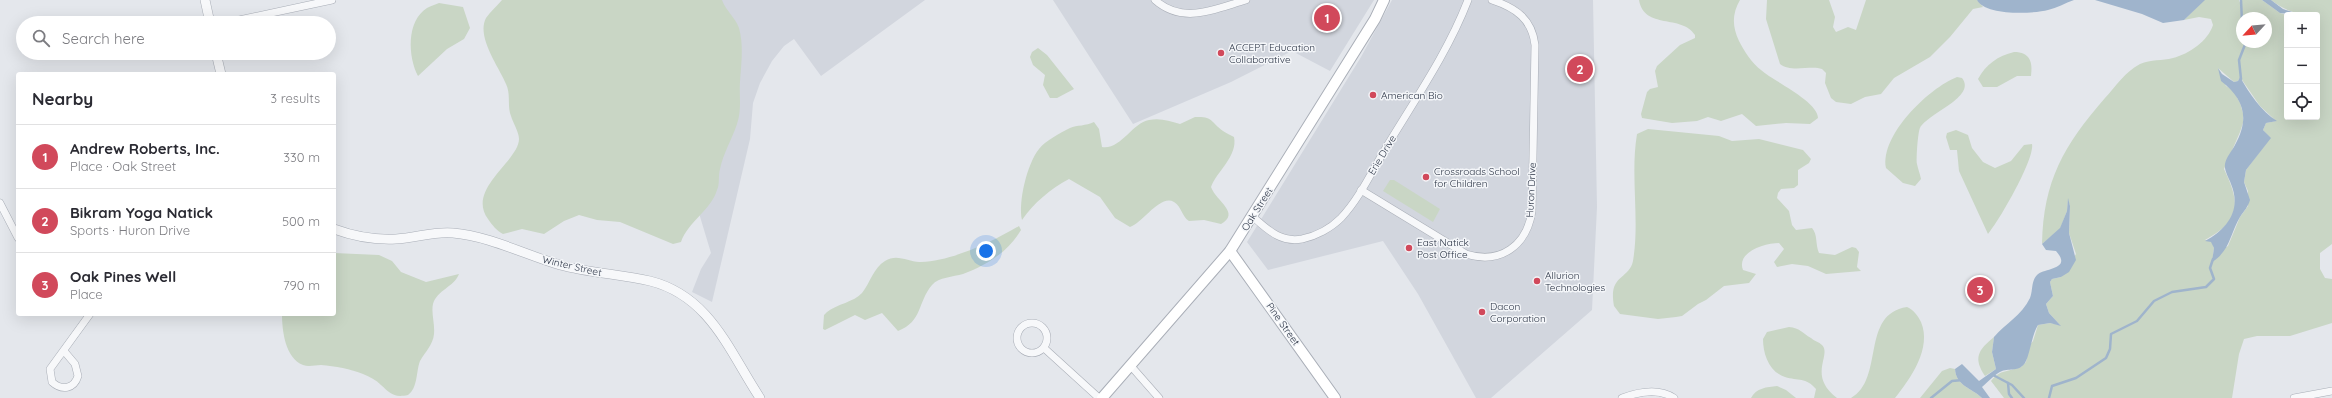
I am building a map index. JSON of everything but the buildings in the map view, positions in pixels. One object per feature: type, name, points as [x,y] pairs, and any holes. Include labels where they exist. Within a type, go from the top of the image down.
[{"type":"main road","name":"Oak Street","points":[[1100,398],[1230,251],[1375,19],[1384,0]]},
{"type":"main road","name":"Pine Street","points":[[1230,251],[1335,398]]},
{"type":"street","points":[[205,0],[208,16]]},
{"type":"street","points":[[258,16],[332,0]]},
{"type":"street","points":[[1155,0],[1171,11],[1190,14],[1246,0]]},
{"type":"street","name":"Erie Drive","points":[[1252,216],[1281,238],[1304,238],[1322,232],[1336,223],[1345,214],[1361,190],[1443,54],[1468,0]]},
{"type":"street","name":"Huron Drive","points":[[1361,190],[1466,254],[1476,257],[1493,256],[1509,250],[1522,240],[1529,226],[1532,211],[1535,45],[1532,29],[1521,14],[1512,7],[1492,0]]},
{"type":"street","points":[[218,60],[221,72]]},
{"type":"street","points":[[0,203],[16,234]]},
{"type":"street","name":"Winter Street","points":[[336,230],[362,237],[386,239],[432,233],[455,233],[490,242],[563,266],[665,286],[690,299],[710,319],[760,398]]},
{"type":"street","points":[[64,351],[78,370],[77,380],[72,386],[65,388],[59,387],[52,382],[49,374],[52,364],[64,351],[89,316]]},
{"type":"street","points":[[1028,324],[1040,325],[1047,333],[1048,340],[1044,348],[1039,352],[1026,352],[1018,343],[1019,330],[1028,324]]},
{"type":"street","points":[[1044,348],[1100,398]]},
{"type":"street","points":[[1130,365],[1158,398]]},
{"type":"street","points":[[2294,398],[2332,391]]},
{"type":"street","points":[[1622,398],[1635,394],[1653,392],[1666,394],[1674,398]]},
{"type":"shaded area","points":[[584,0],[925,0],[821,76],[794,39],[784,46],[772,61],[760,83],[753,103],[750,139],[712,302],[692,292],[701,269],[711,253],[685,167]]},
{"type":"shaded area","points":[[1053,0],[1374,0],[1330,71],[1292,51],[1231,82],[1133,124]]},
{"type":"shaded area","points":[[1392,0],[1593,0],[1597,207],[1592,310],[1491,398],[1476,398],[1418,294],[1383,241],[1268,270],[1247,242],[1361,57]]},
{"type":"green space","points":[[502,0],[722,0],[737,24],[741,35],[742,55],[739,113],[737,124],[721,163],[718,188],[714,197],[710,204],[689,228],[681,242],[673,244],[620,222],[597,220],[579,215],[564,221],[544,234],[522,229],[503,234],[497,230],[488,219],[483,208],[484,197],[488,186],[517,148],[519,139],[509,108],[507,88],[486,43],[484,34],[486,18]]},
{"type":"green space","points":[[1639,0],[1740,0],[1735,10],[1734,25],[1739,41],[1746,53],[1754,64],[1767,75],[1803,98],[1811,105],[1818,118],[1810,124],[1786,123],[1756,126],[1742,114],[1721,121],[1708,117],[1697,121],[1672,123],[1642,118],[1641,114],[1647,92],[1650,89],[1658,87],[1655,71],[1657,66],[1680,45],[1695,38],[1695,35],[1689,29],[1681,25],[1655,19],[1648,15],[1642,9]]},
{"type":"green space","points":[[1767,0],[1829,0],[1835,17],[1833,27],[1836,32],[1848,27],[1856,30],[1866,0],[1977,0],[1983,7],[1973,9],[1950,37],[1930,57],[1894,78],[1881,94],[1865,97],[1851,104],[1836,102],[1831,98],[1825,83],[1826,73],[1822,69],[1790,68],[1780,64],[1766,19]]},
{"type":"green space","points":[[2204,0],[2239,0],[2242,8],[2242,0],[2262,0],[2280,13],[2284,14],[2284,120],[2320,120],[2320,12],[2292,12],[2271,0],[2332,0],[2332,244],[2320,253],[2320,269],[2325,278],[2332,279],[2332,323],[2290,336],[2257,336],[2244,339],[2239,354],[2232,398],[2004,398],[1991,381],[1994,377],[2005,371],[2017,369],[2026,362],[2029,346],[2033,341],[2038,325],[2050,323],[2060,325],[2049,313],[2046,304],[2053,296],[2050,282],[2052,279],[2061,277],[2076,254],[2069,233],[2070,206],[2068,200],[2067,211],[2060,229],[2042,244],[2046,201],[2058,165],[2067,148],[2091,115],[2130,71],[2144,62],[2169,59],[2179,56],[2197,46],[2207,36],[2213,25],[2211,19],[2199,17],[2184,20]],"holes":[[[2218,68],[2234,82],[2238,81],[2240,77],[2260,106],[2276,121],[2266,123],[2263,130],[2270,138],[2246,170],[2244,182],[2248,191],[2248,206],[2240,217],[2228,246],[2213,255],[2214,248],[2212,242],[2205,240],[2217,233],[2226,225],[2234,210],[2235,201],[2233,192],[2224,169],[2243,123],[2243,113],[2240,103],[2233,90],[2226,86]]]},
{"type":"green space","points":[[439,3],[463,7],[470,28],[464,39],[447,49],[418,76],[412,59],[412,30],[415,21],[420,14],[428,7]]},
{"type":"green space","points":[[1038,48],[1047,55],[1074,89],[1057,98],[1050,98],[1043,85],[1045,75],[1033,65],[1030,57],[1032,52]]},
{"type":"green space","points":[[2014,52],[2019,52],[2027,56],[2031,62],[2031,76],[2017,76],[1997,87],[1983,87],[1978,79],[1985,69],[1998,58]]},
{"type":"green space","points":[[1957,77],[1962,78],[1965,85],[1963,92],[1950,104],[1925,122],[1919,130],[1917,166],[1921,179],[1915,186],[1903,183],[1886,168],[1886,155],[1891,141],[1898,128],[1921,102],[1933,91]]},
{"type":"green space","points":[[1195,117],[1211,120],[1223,131],[1234,137],[1233,151],[1211,187],[1228,211],[1229,216],[1227,220],[1221,224],[1204,220],[1189,221],[1177,204],[1169,201],[1157,205],[1130,227],[1115,218],[1100,197],[1069,179],[1043,197],[1031,208],[1022,220],[1021,203],[1027,173],[1039,149],[1057,135],[1070,128],[1094,122],[1099,129],[1102,147],[1109,147],[1121,141],[1143,122],[1153,119],[1180,124]]},
{"type":"green space","points":[[1648,129],[1719,136],[1732,141],[1759,139],[1803,150],[1811,159],[1809,163],[1798,170],[1798,185],[1794,188],[1781,189],[1777,198],[1789,211],[1792,225],[1796,230],[1812,228],[1815,234],[1819,253],[1835,255],[1852,247],[1856,248],[1859,252],[1857,267],[1861,271],[1826,274],[1808,266],[1792,264],[1777,267],[1774,262],[1784,249],[1779,243],[1773,243],[1753,250],[1744,258],[1742,264],[1743,270],[1756,274],[1749,283],[1724,286],[1682,316],[1658,319],[1620,314],[1614,306],[1613,296],[1616,283],[1628,272],[1633,261],[1636,229],[1634,166],[1637,134]]},
{"type":"green space","points":[[1956,130],[1968,135],[1972,148],[1983,162],[1995,168],[2011,161],[2024,145],[2032,144],[2028,163],[2022,176],[2008,204],[1988,234],[1959,171],[1957,150],[1950,150],[1946,137],[1947,133]]},
{"type":"green space","points":[[1390,180],[1394,180],[1440,209],[1433,222],[1383,191]]},
{"type":"green space","points":[[1019,226],[1021,230],[1016,238],[996,257],[963,274],[935,282],[927,292],[916,317],[906,327],[898,331],[882,313],[865,320],[855,315],[825,330],[823,329],[824,315],[831,309],[859,296],[878,267],[885,261],[899,258],[921,262],[946,258],[972,250]]},
{"type":"green space","points":[[336,253],[379,255],[392,261],[401,272],[426,282],[459,274],[457,278],[435,299],[432,311],[434,330],[433,338],[420,361],[414,388],[408,395],[399,396],[392,394],[373,379],[363,374],[343,368],[326,365],[303,365],[292,356],[288,350],[282,316],[336,316]]},
{"type":"green space","points":[[1907,307],[1914,311],[1919,318],[1924,332],[1922,352],[1913,372],[1895,398],[1851,398],[1861,389],[1867,377],[1878,334],[1883,322],[1892,312]]},
{"type":"green space","points":[[1789,327],[1798,330],[1822,345],[1824,349],[1822,367],[1823,381],[1828,390],[1837,398],[1814,398],[1816,389],[1812,385],[1802,380],[1779,375],[1771,367],[1764,351],[1763,339],[1767,332]]},
{"type":"green space","points":[[1994,337],[1992,352],[1996,369],[1985,376],[1981,370],[1978,359],[1981,350]]},
{"type":"green space","points":[[1950,368],[1955,369],[1956,375],[1961,383],[1982,398],[1920,398],[1942,371]]},
{"type":"green space","points":[[1777,386],[1786,390],[1796,398],[1751,398],[1759,390]]},
{"type":"water","points":[[1977,0],[2074,0],[2048,10],[2021,13],[1989,9]]},
{"type":"water","points":[[2095,0],[2205,0],[2184,20],[2163,23],[2142,14]]},
{"type":"water","points":[[2262,0],[2271,0],[2283,9],[2292,12],[2280,13]]},
{"type":"water","points":[[2218,68],[2222,74],[2234,82],[2238,81],[2240,77],[2256,101],[2271,117],[2277,121],[2266,123],[2263,130],[2271,138],[2246,170],[2244,182],[2250,200],[2223,253],[2212,262],[2214,248],[2211,242],[2205,241],[2226,225],[2233,210],[2235,202],[2234,193],[2226,172],[2225,164],[2240,135],[2243,118],[2239,102],[2229,88],[2221,81]]},
{"type":"water","points":[[2068,198],[2070,206],[2069,233],[2076,260],[2069,272],[2061,277],[2052,279],[2050,282],[2053,296],[2046,304],[2049,313],[2061,326],[2050,323],[2038,325],[2023,366],[2020,368],[2002,371],[1994,376],[1982,387],[1990,398],[1982,398],[1961,383],[1956,375],[1955,369],[1962,364],[1979,381],[1996,369],[1992,352],[1994,337],[2027,304],[2031,295],[2035,277],[2041,273],[2056,268],[2061,262],[2056,251],[2046,250],[2042,244],[2060,228],[2067,211]]},
{"type":"waterway","points":[[2241,0],[2242,12]]},
{"type":"waterway","points":[[2241,79],[2239,60],[2244,48]]},
{"type":"waterway","points":[[2049,398],[2052,386],[2076,378],[2106,358],[2110,349],[2111,334],[2137,321],[2154,301],[2172,292],[2206,287],[2214,279],[2210,268],[2213,259]]},
{"type":"waterway","points":[[1993,375],[2012,385],[2024,398]]},
{"type":"waterway","points":[[1931,398],[1952,381],[1963,380]]},
{"type":"waterway","points":[[2008,383],[2009,394],[2012,398]]},
{"type":"place","name":"Andrew Roberts, Inc.","points":[[1327,18]]},
{"type":"place","name":"ACCEPT Education Collaborative","points":[[1221,53]]},
{"type":"place","name":"Bikram Yoga Natick","points":[[1580,69]]},
{"type":"place","name":"American Bio","points":[[1373,95]]},
{"type":"place","name":"Crossroads School for Children","points":[[1426,177]]},
{"type":"place","name":"East Natick Post Office","points":[[1409,248]]},
{"type":"place","name":"Allurion Technologies","points":[[1537,281]]},
{"type":"place","name":"Oak Pines Well","points":[[1980,290]]},
{"type":"place","name":"Dacon Corporation","points":[[1482,312]]}]
